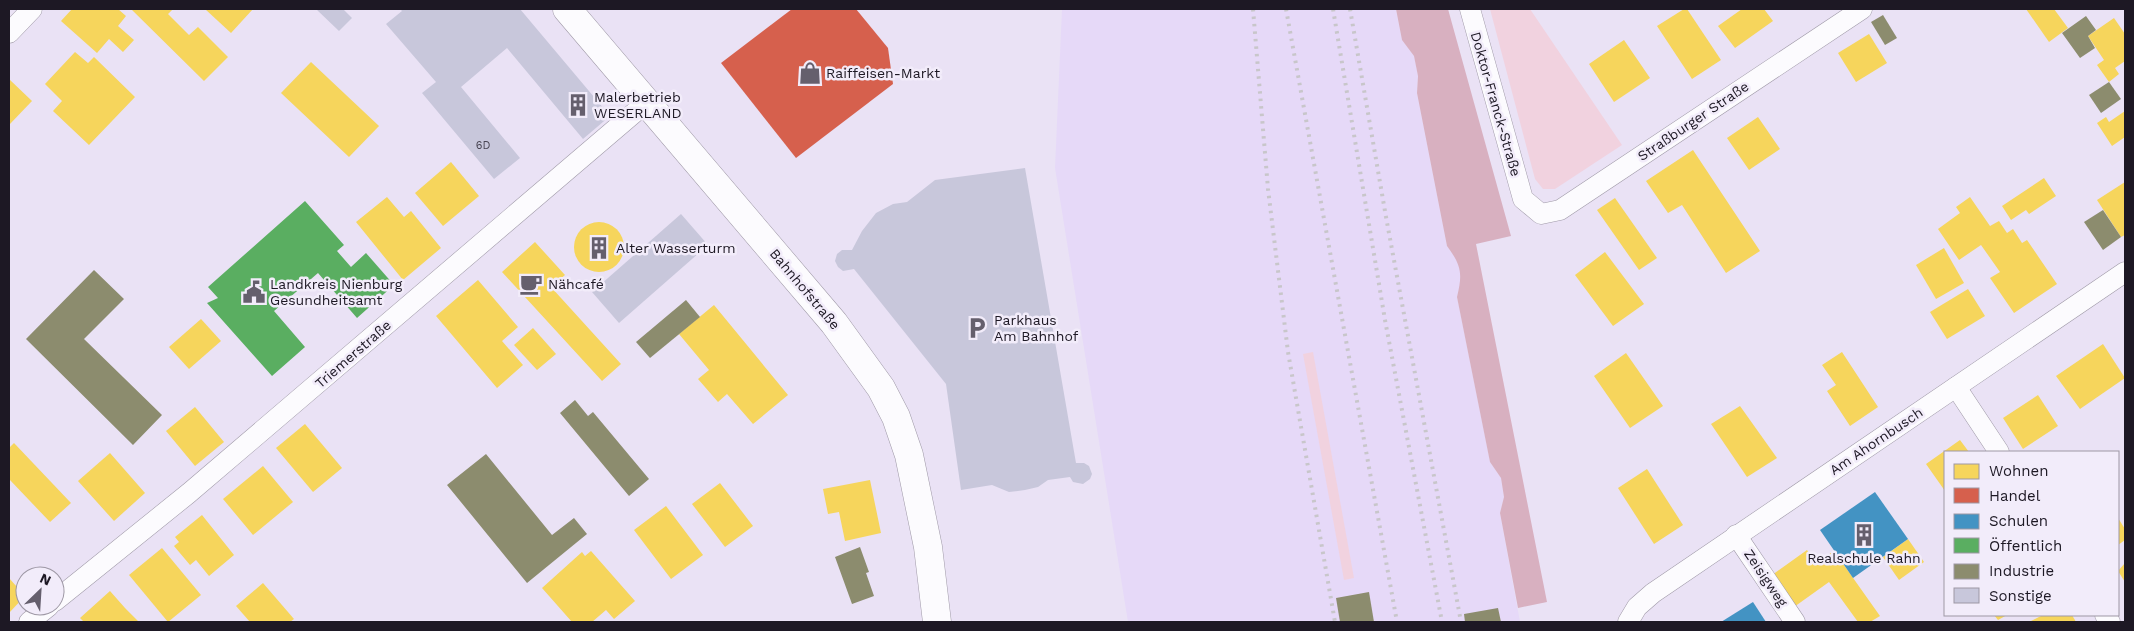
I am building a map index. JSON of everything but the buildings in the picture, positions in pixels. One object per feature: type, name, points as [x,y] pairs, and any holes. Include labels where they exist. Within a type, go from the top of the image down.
[{"type":"main road","name":"Bahnhofstraße","points":[[567,9],[834,323],[881,388],[896,417],[909,455],[928,547],[937,622]]},
{"type":"street","points":[[9,33],[32,9]]},
{"type":"street","name":"Doktor-Franck-Straße","points":[[1470,9],[1523,199]]},
{"type":"street","name":"Straßburger Straße","points":[[1523,199],[1541,214],[1560,210],[1862,9]]},
{"type":"street","name":"Triemerstraße","points":[[65,593],[197,487],[647,102]]},
{"type":"street","name":"Am Ahornbusch","points":[[1629,619],[1653,593],[2125,272]]},
{"type":"street","points":[[1956,386],[1998,451]]},
{"type":"street","name":"Zeisigweg","points":[[1736,535],[1795,622]]},
{"type":"shaded area","points":[[1062,9],[1396,9],[1402,40],[1414,56],[1418,76],[1417,93],[1447,246],[1458,261],[1462,279],[1457,297],[1490,462],[1501,478],[1504,497],[1500,513],[1520,622],[1128,622],[1055,168]]},
{"type":"shaded area","points":[[1396,9],[1448,9],[1511,236],[1476,244],[1547,602],[1518,608],[1500,513],[1504,497],[1501,478],[1490,462],[1457,297],[1460,270],[1447,246],[1417,93],[1418,76],[1414,56],[1402,40]]},
{"type":"shaded area","points":[[1490,9],[1530,9],[1622,145],[1555,189],[1543,189],[1535,179]]},
{"type":"shaded area","points":[[1313,352],[1354,578],[1344,580],[1303,354]]},
{"type":"railway","points":[[1253,9],[1268,189],[1288,352],[1335,622]]},
{"type":"railway","points":[[1286,9],[1397,622]]},
{"type":"railway","points":[[1333,9],[1385,320],[1442,622]]},
{"type":"railway","points":[[1350,9],[1386,217],[1461,622]]},
{"type":"place","name":"Raiffeisen-Markt","points":[[810,73]]},
{"type":"place","name":"Malerbetrieb WESERLAND","points":[[578,105]]},
{"type":"place","name":"Alter Wasserturm","points":[[599,248]]},
{"type":"place","name":"Nähcafé","points":[[531,284]]},
{"type":"place","name":"Landkreis Nienburg Gesundheitsamt","points":[[254,292]]},
{"type":"place","name":"Parkhaus Am Bahnhof","points":[[977,328]]},
{"type":"place","name":"Realschule Rahn","points":[[1864,535]]}]
